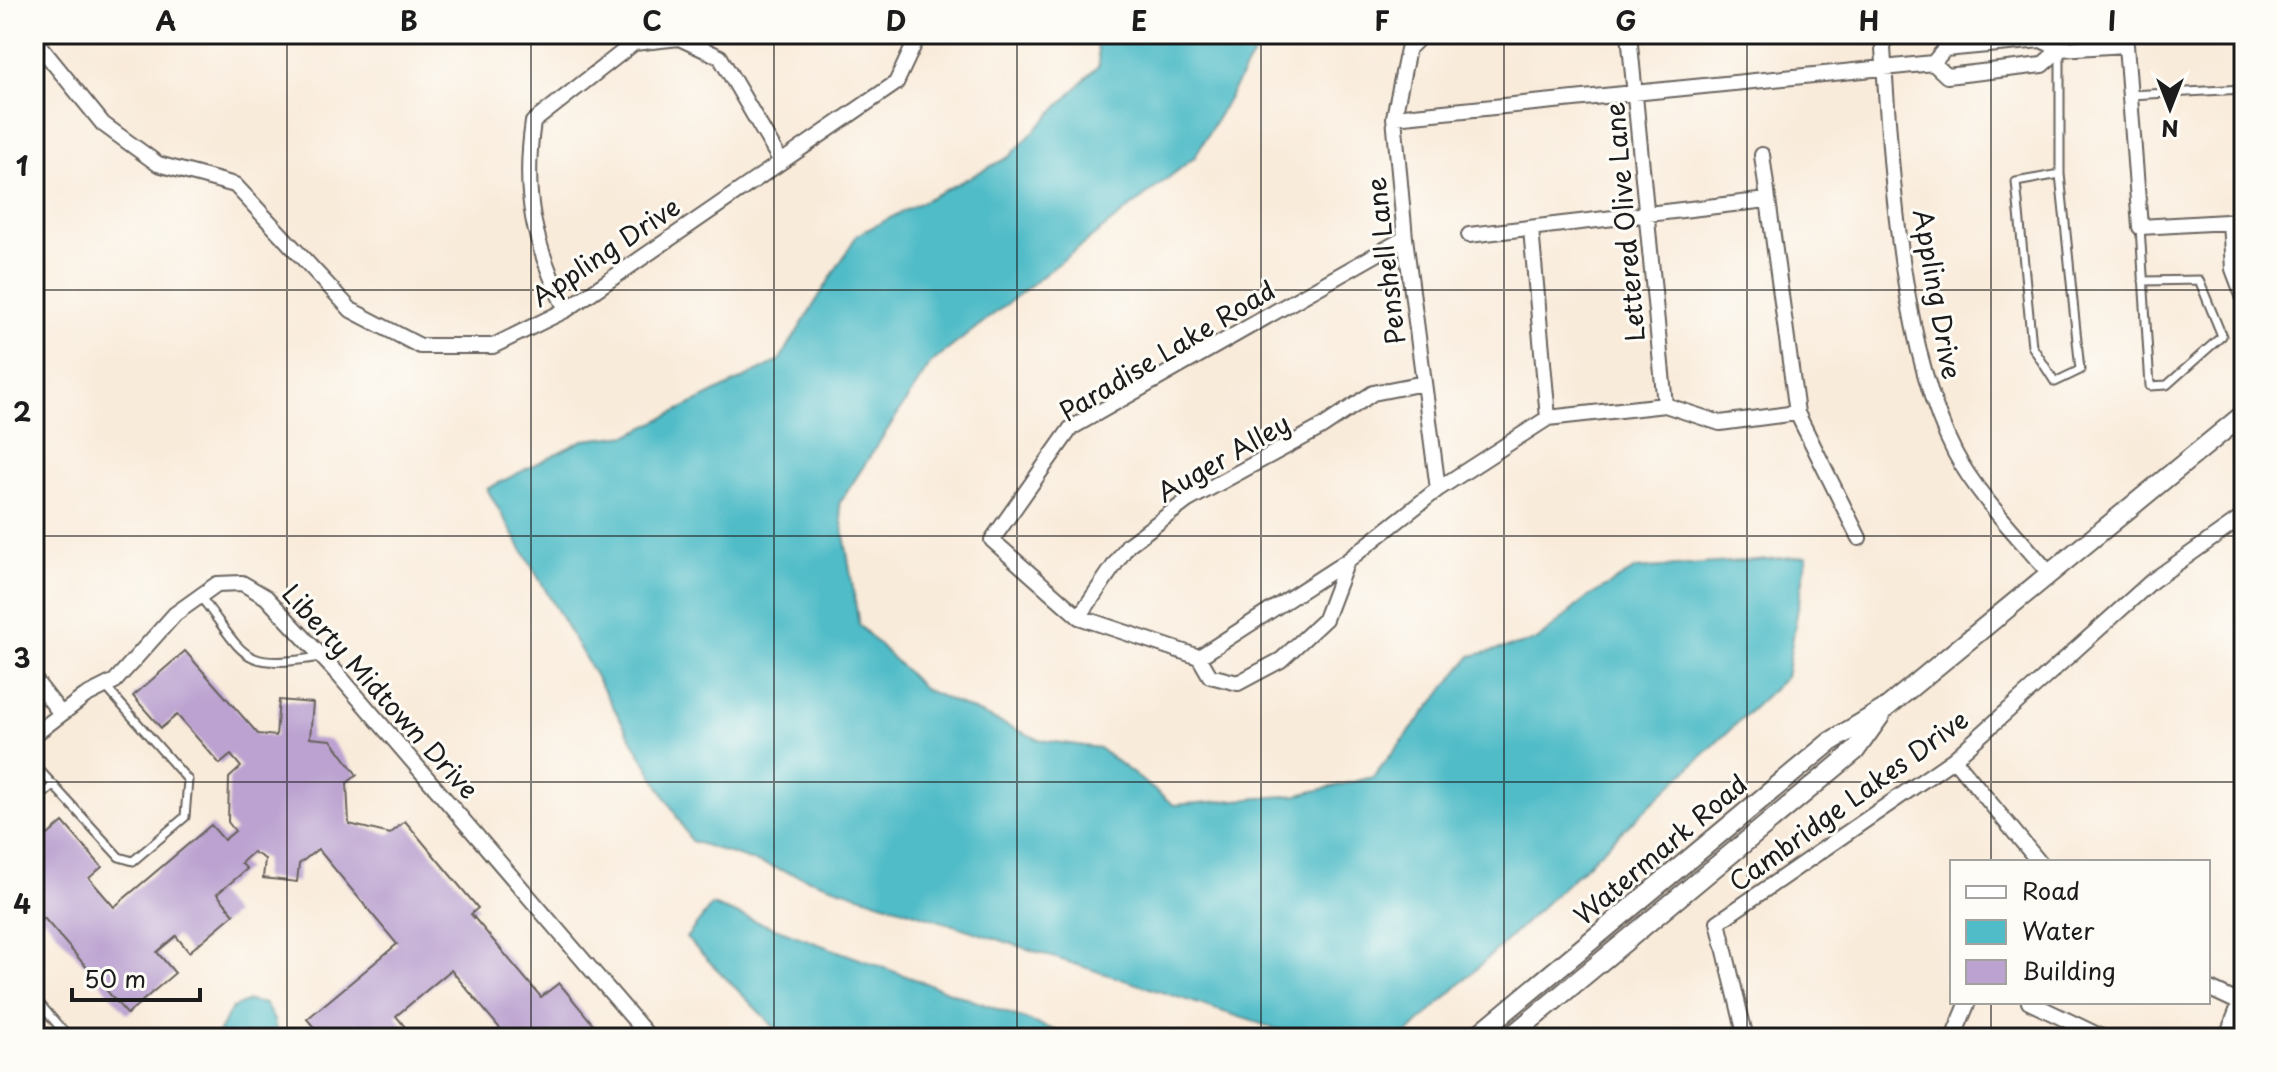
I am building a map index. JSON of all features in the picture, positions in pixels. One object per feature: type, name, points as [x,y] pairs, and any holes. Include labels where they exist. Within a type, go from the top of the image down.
[{"type":"street","name":"Appling Drive","points":[[34,39],[103,124],[158,164],[235,185],[351,310],[420,346],[493,346],[566,310],[896,83],[919,34]]},
{"type":"street","name":"Penshell Lane","points":[[1423,34],[1408,49],[1394,117],[1405,238],[1438,489]]},
{"type":"street","name":"Lettered Olive Lane","points":[[1629,34],[1665,405]]},
{"type":"street","name":"Appling Drive","points":[[1882,34],[1903,264],[1929,389],[1956,455],[2049,573]]},
{"type":"street","points":[[566,310],[540,256],[526,169],[533,122],[634,43],[679,38],[720,57],[780,160]]},
{"type":"street","points":[[1394,117],[1933,63],[1945,49],[2041,40],[2126,40],[2140,227],[2237,222],[2233,269],[2244,298]]},
{"type":"street","points":[[1933,63],[1947,76],[2042,65],[2060,42]]},
{"type":"street","points":[[1762,155],[1797,413],[1859,538]]},
{"type":"street","points":[[1469,235],[1767,200]]},
{"type":"street","points":[[1531,229],[1548,418]]},
{"type":"street","name":"Paradise Lake Road","points":[[1347,561],[1325,619],[1281,660],[1238,683],[1210,676],[1199,657],[1079,617],[992,540],[1071,428],[1405,238]]},
{"type":"street","name":"Auger Alley","points":[[1079,617],[1128,545],[1188,500],[1322,427],[1373,393],[1424,383]]},
{"type":"street","points":[[1199,657],[1347,561],[1438,489],[1548,418],[1665,405],[1720,423],[1797,413]]},
{"type":"street","name":"Watermark Road","points":[[1474,1038],[1830,742],[1886,708],[2244,414]]},
{"type":"street","name":"Cambridge Lakes Drive","points":[[1746,1038],[1718,922],[1954,759],[2152,581],[2244,516]]},
{"type":"street","name":"Liberty Midtown Drive","points":[[34,735],[61,714],[115,681],[175,614],[217,584],[242,583],[266,597],[322,657],[649,1037]]},
{"type":"street","points":[[34,679],[61,714]]},
{"type":"street","name":"Watermark Road","points":[[1509,1038],[1855,751],[1886,708]]},
{"type":"street","points":[[1954,759],[2037,860]]},
{"type":"street","points":[[2210,989],[2242,998],[2226,1038]]},
{"type":"street","points":[[1953,1038],[1967,1004]]},
{"type":"street","points":[[2033,1004],[2104,1038]]},
{"type":"lane","points":[[2060,42],[2060,174],[2080,370],[2055,382],[2032,346],[2016,182],[2060,174]]},
{"type":"lane","points":[[2128,95],[2244,89]]},
{"type":"lane","points":[[2140,227],[2143,281],[2150,386],[2167,385],[2222,336],[2199,280],[2143,281]]},
{"type":"lane","points":[[200,596],[245,655],[255,662],[280,664],[322,657]]},
{"type":"lane","points":[[34,764],[119,857],[133,861],[185,817],[188,780],[105,686]]},
{"type":"lane","points":[[34,802],[54,785]]},
{"type":"lane","points":[[34,997],[69,1038]]},
{"type":"water","points":[[1096,34],[1265,34],[1195,157],[931,363],[839,504],[859,625],[924,689],[1040,740],[1099,748],[1174,805],[1298,795],[1373,777],[1471,656],[1538,640],[1585,599],[1636,569],[1807,556],[1786,677],[1403,1038],[1305,1038],[691,841],[487,489],[583,440],[629,435],[779,361],[857,235],[1009,157],[1099,65]]},
{"type":"water","points":[[712,905],[1076,1038],[785,1038],[686,938]]},
{"type":"water","points":[[248,1001],[265,1004],[274,1020],[278,1038],[215,1038],[232,1008]]},
{"type":"building","points":[[185,651],[258,734],[276,736],[279,700],[313,703],[310,738],[331,740],[357,775],[347,783],[349,824],[390,834],[405,821],[478,908],[471,914],[541,997],[559,983],[598,1030],[588,1038],[508,1038],[451,970],[396,1016],[414,1038],[323,1038],[307,1019],[397,944],[318,849],[299,864],[297,882],[263,878],[265,859],[253,852],[241,863],[247,869],[217,894],[234,914],[189,952],[176,936],[157,952],[175,973],[127,1014],[44,918],[34,927],[34,847],[63,822],[102,867],[89,878],[114,907],[211,825],[224,840],[235,831],[228,822],[229,778],[241,767],[231,755],[220,764],[177,715],[161,728],[133,696]]}]
